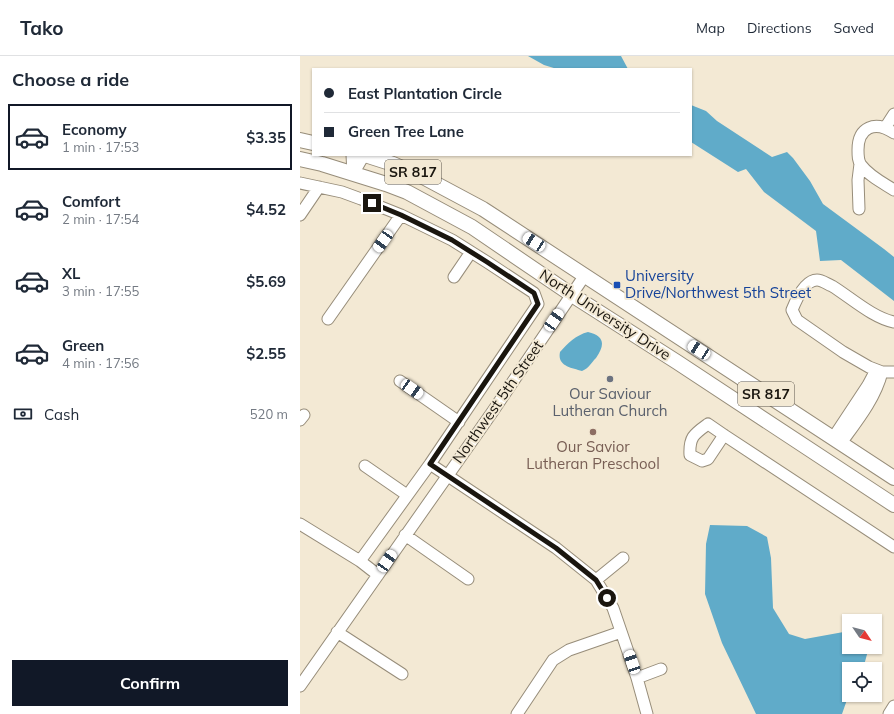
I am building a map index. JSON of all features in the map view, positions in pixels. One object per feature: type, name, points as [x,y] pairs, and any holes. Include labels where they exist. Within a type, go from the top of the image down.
[{"type":"main road","points":[[300,140],[312,143]]},
{"type":"main road","name":"North University Drive","points":[[368,156],[393,164],[425,178],[477,206],[585,275],[894,478]]},
{"type":"main road","name":"North University Drive","points":[[300,159],[322,164],[407,192],[472,227],[572,295],[677,362],[894,505]]},
{"type":"main road","points":[[808,448],[821,448],[837,441]]},
{"type":"street","points":[[859,209],[858,180],[860,164],[858,158],[858,142],[868,128],[880,126],[889,130],[894,114]]},
{"type":"street","points":[[352,156],[353,174]]},
{"type":"street","points":[[353,174],[364,156]]},
{"type":"street","points":[[860,164],[873,177],[894,190]]},
{"type":"street","points":[[300,183],[342,192],[401,215],[452,240],[534,293],[538,304],[430,464],[360,561]]},
{"type":"street","points":[[300,215],[319,187]]},
{"type":"street","points":[[328,319],[401,215]]},
{"type":"street","points":[[454,277],[471,252]]},
{"type":"street","name":"Northwest 5th Street","points":[[300,686],[448,475],[585,275]]},
{"type":"street","points":[[894,322],[876,315],[828,284],[817,280],[808,284],[792,310],[797,320],[843,352],[879,371],[894,372]]},
{"type":"street","points":[[837,441],[858,409],[875,393],[879,371]]},
{"type":"street","points":[[400,381],[459,422]]},
{"type":"street","points":[[724,435],[894,547]]},
{"type":"street","points":[[430,464],[556,548],[596,580],[613,608],[637,678],[647,714]]},
{"type":"street","points":[[365,466],[407,495]]},
{"type":"street","points":[[300,524],[360,561],[378,574]]},
{"type":"street","points":[[405,535],[468,579]]},
{"type":"street","points":[[596,580],[623,558]]},
{"type":"street","points":[[337,632],[402,674]]},
{"type":"street","points":[[517,714],[553,660],[569,650],[621,632]]},
{"type":"street","points":[[637,678],[661,669]]},
{"type":"street","points":[[888,714],[894,706]]},
{"type":"water","points":[[528,56],[621,56],[627,68],[554,68],[544,65]]},
{"type":"water","points":[[692,105],[706,111],[717,121],[772,157],[787,152],[810,181],[823,204],[894,257],[894,301],[841,260],[820,261],[816,231],[764,192],[746,169],[738,172],[692,143]]},
{"type":"water","points":[[588,332],[598,336],[602,342],[601,349],[596,358],[582,371],[566,366],[561,360],[560,352],[572,340]]},
{"type":"water","points":[[710,525],[747,526],[767,537],[771,558],[773,608],[789,634],[805,639],[842,632],[842,654],[867,654],[865,662],[842,662],[842,702],[846,702],[842,714],[756,714],[722,643],[705,594],[706,544]]},
{"type":"place","name":"University Drive/Northwest 5th Street","points":[[617,285]]},
{"type":"place","name":"Our Saviour Lutheran Church","points":[[610,379]]},
{"type":"place","name":"Our Savior Lutheran Preschool","points":[[593,432]]},
{"type":"route","points":[[372,203],[401,215],[452,240],[534,293],[538,304],[430,464],[556,548],[596,580],[607,598]]}]
